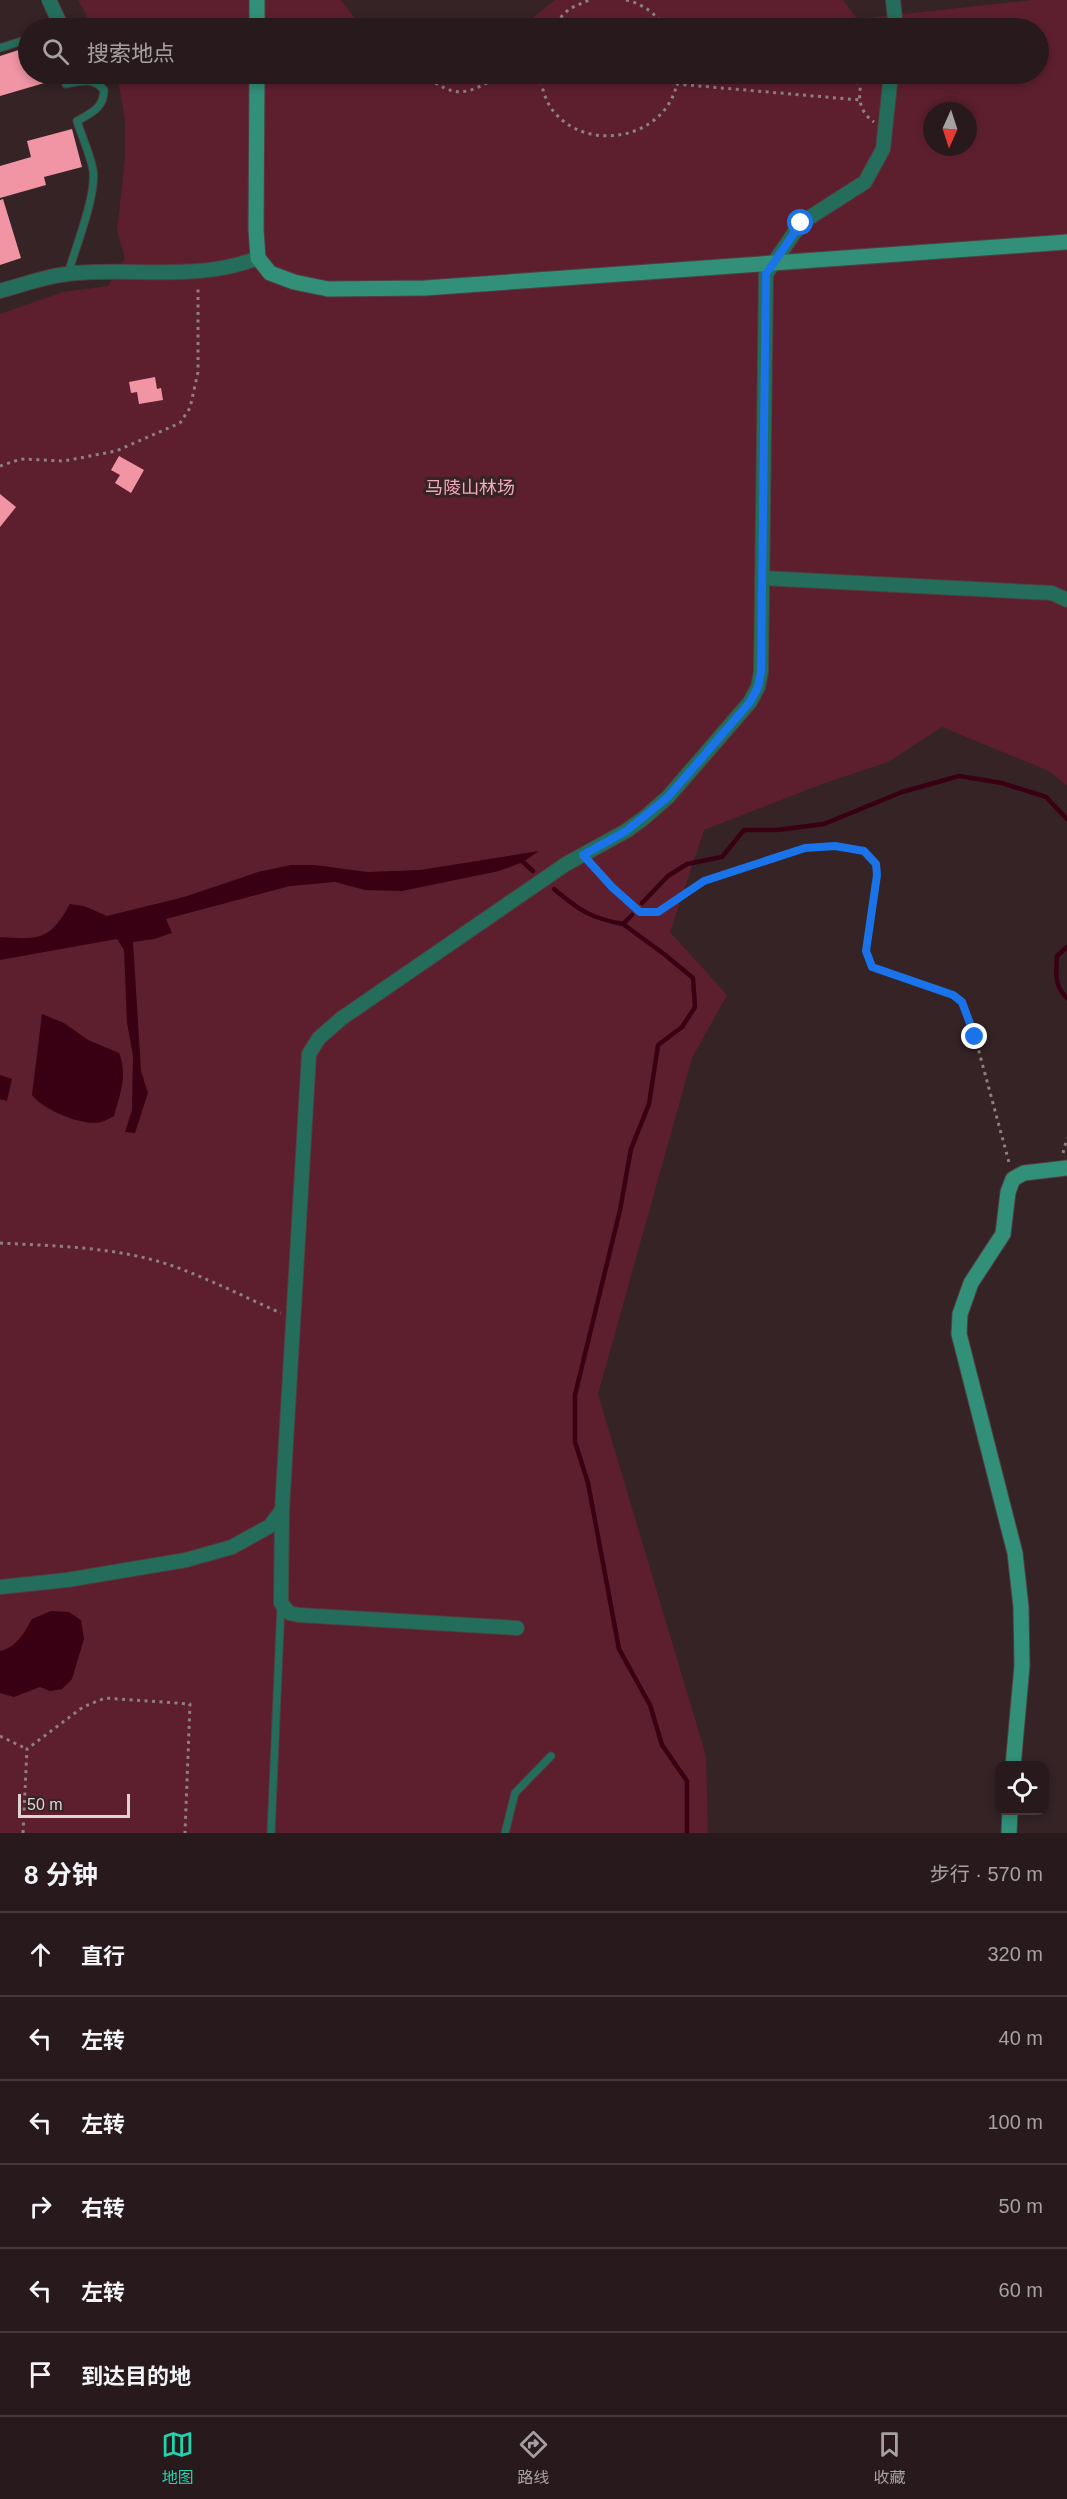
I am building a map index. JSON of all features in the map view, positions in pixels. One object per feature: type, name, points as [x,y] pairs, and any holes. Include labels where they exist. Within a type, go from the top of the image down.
[{"type":"street","points":[[50,0],[57,18]]},
{"type":"street","points":[[257,0],[257,18]]},
{"type":"street","points":[[893,0],[895,18]]},
{"type":"street","points":[[257,84],[258,258],[270,273],[294,282],[328,289],[425,288],[1067,242]]},
{"type":"street","points":[[517,1628],[299,1615],[289,1613],[281,1603],[282,1510],[309,1054],[319,1038],[342,1018],[583,855],[626,831],[668,797],[750,702],[758,687],[761,672],[766,274],[801,223],[865,182],[883,149],[890,84]]},
{"type":"street","points":[[0,291],[50,276],[198,271],[237,266],[258,258]]},
{"type":"street","points":[[762,578],[1052,592],[1067,600]]},
{"type":"street","points":[[1013,1761],[1022,1666],[1021,1607],[1015,1552],[958,1334],[960,1314],[971,1282],[1003,1234],[1008,1192],[1013,1179],[1024,1173],[1067,1168]]},
{"type":"street","points":[[0,1587],[186,1560],[232,1547],[270,1526],[282,1510]]},
{"type":"street","points":[[1009,1833],[1010,1815]]},
{"type":"lane","points":[[0,48],[18,42]]},
{"type":"lane","points":[[68,274],[93,181],[93,170],[77,121],[99,107],[104,98],[104,90],[99,84]]},
{"type":"lane","points":[[271,1833],[281,1603]]},
{"type":"lane","points":[[505,1833],[515,1793],[551,1756]]},
{"type":"path","points":[[560,18],[569,9],[588,0]]},
{"type":"path","points":[[626,0],[636,2],[658,18]]},
{"type":"path","points":[[436,84],[449,91],[463,92],[485,84]]},
{"type":"path","points":[[541,84],[542,91],[554,112],[572,127],[593,136],[616,137],[639,130],[658,117],[672,99],[676,84],[860,100]]},
{"type":"path","points":[[862,84],[860,100],[863,111],[870,120],[885,129]]},
{"type":"path","points":[[0,466],[21,459],[64,461],[116,450],[180,423],[190,408],[198,372],[198,271]]},
{"type":"path","points":[[583,855],[612,887],[640,912],[658,912],[704,881],[805,848],[835,846],[864,851],[876,864],[877,875],[866,951],[867,960],[872,967],[945,992],[962,1002],[975,1037],[1013,1179]]},
{"type":"path","points":[[0,1243],[99,1249],[142,1257],[169,1264],[294,1318]]},
{"type":"path","points":[[27,1749],[83,1707],[105,1698],[190,1704],[185,1833]]},
{"type":"path","points":[[0,1736],[27,1749]]},
{"type":"path","points":[[23,1833],[27,1749]]},
{"type":"green space","points":[[78,0],[341,0],[355,18],[88,18]]},
{"type":"green space","name":"马陵山林场","points":[[555,0],[843,0],[856,18],[532,18]]},
{"type":"green space","name":"马陵山林场","points":[[1033,0],[1067,0],[1067,786],[1049,771],[942,727],[888,762],[822,784],[704,830],[670,932],[727,995],[692,1058],[598,1394],[706,1756],[708,1833],[0,1833],[0,314],[63,292],[108,286],[125,258],[117,231],[125,158],[125,120],[119,84],[1049,84],[1049,18],[866,18]]},
{"type":"shaded area","points":[[539,851],[523,862],[499,871],[402,891],[365,890],[335,882],[290,886],[166,919],[172,933],[133,942],[141,1071],[148,1093],[135,1133],[125,1132],[132,1110],[133,1056],[127,1023],[124,950],[117,939],[0,960],[0,937],[25,938],[42,935],[56,925],[70,904],[84,906],[107,916],[184,897],[258,872],[291,865],[315,865],[367,872],[420,870]]},
{"type":"shaded area","points":[[42,1014],[64,1023],[88,1040],[119,1053],[123,1077],[114,1116],[103,1122],[84,1122],[53,1111],[32,1095]]},
{"type":"shaded area","points":[[0,1075],[12,1079],[7,1101],[0,1099]]},
{"type":"shaded area","points":[[51,1611],[69,1612],[81,1620],[84,1639],[72,1679],[62,1689],[50,1691],[40,1687],[14,1697],[0,1693],[0,1651],[15,1643],[32,1619]]},
{"type":"building","points":[[18,50],[18,84],[41,84],[0,96],[0,56]]},
{"type":"building","points":[[72,129],[82,167],[44,177],[46,185],[0,198],[0,166],[31,157],[27,141]]},
{"type":"building","points":[[3,199],[21,258],[0,265],[0,200]]},
{"type":"building","points":[[155,377],[157,389],[161,388],[163,400],[139,404],[137,392],[131,393],[129,382]]},
{"type":"building","points":[[119,456],[144,470],[131,493],[115,483],[120,475],[111,470]]},
{"type":"building","points":[[0,494],[16,507],[0,527]]},
{"type":"waterway","points":[[642,903],[668,876],[687,864],[722,857],[744,830],[777,830],[824,824],[902,792],[959,776],[1002,783],[1046,797],[1067,819]]},
{"type":"waterway","points":[[523,862],[533,871]]},
{"type":"waterway","points":[[554,889],[578,908],[593,916],[623,924],[632,915]]},
{"type":"waterway","points":[[623,924],[693,978],[695,1007],[682,1027],[658,1045],[649,1104],[631,1149],[620,1210],[575,1395],[575,1442],[588,1483],[619,1649],[650,1705],[662,1745],[687,1781],[687,1833]]},
{"type":"waterway","points":[[1067,947],[1057,956],[1056,974],[1060,989],[1067,998]]},
{"type":"route","points":[[801,223],[766,274],[761,672],[758,687],[750,702],[668,797],[626,831],[583,855],[612,887],[640,912],[658,912],[704,881],[770,858],[805,848],[835,846],[852,847],[864,851],[876,864],[877,875],[866,951],[867,960],[872,967],[953,995],[962,1002],[975,1037]]}]
